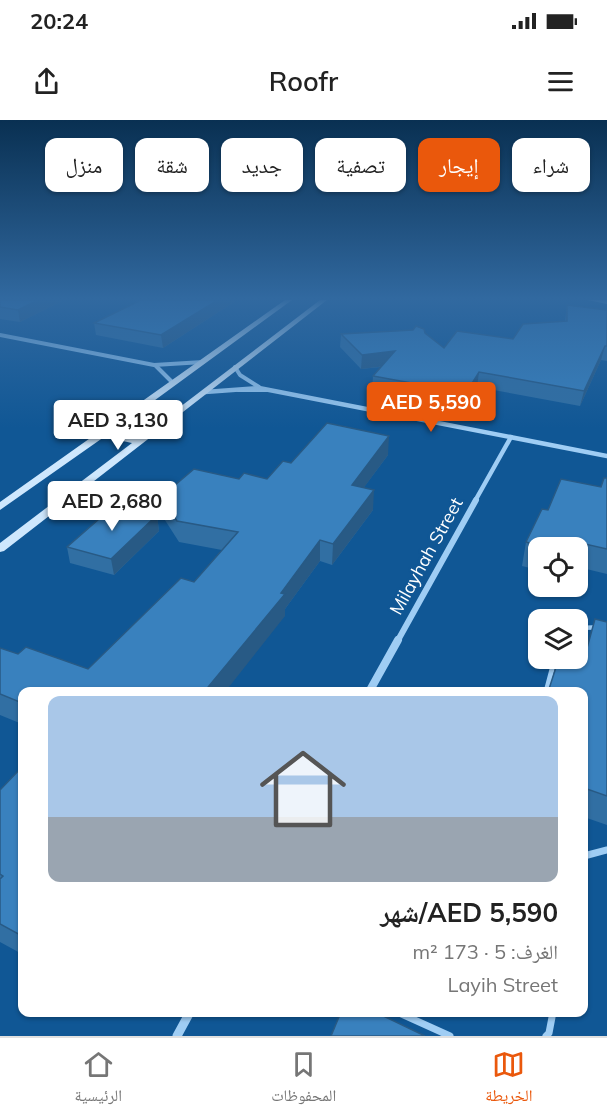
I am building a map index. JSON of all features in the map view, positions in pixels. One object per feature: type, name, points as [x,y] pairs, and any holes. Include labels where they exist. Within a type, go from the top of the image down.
[{"type":"street","points":[[40,343],[154,365],[203,362]]},
{"type":"street","points":[[0,507],[230,343]]},
{"type":"street","points":[[0,549],[267,343]]},
{"type":"street","points":[[154,365],[173,383]]},
{"type":"street","points":[[235,367],[240,375],[259,388]]},
{"type":"street","points":[[205,392],[259,388],[607,456]]},
{"type":"street","points":[[102,434],[140,442]]},
{"type":"street","name":"Milayhah Street","points":[[372,687],[511,437]]},
{"type":"street","points":[[177,1036],[187,1017]]},
{"type":"lane","points":[[588,628],[607,627]]},
{"type":"lane","points":[[547,687],[552,669]]},
{"type":"lane","points":[[588,855],[607,850]]},
{"type":"lane","points":[[408,1017],[450,1036]]},
{"type":"lane","points":[[546,1036],[549,1033],[552,1017]]},
{"type":"building","points":[[350,343],[437,343],[444,348],[448,343],[607,343],[584,391],[479,372],[466,393],[373,376],[395,351],[362,355]]},
{"type":"building","points":[[327,423],[389,436],[352,485],[374,490],[333,544],[320,540],[281,593],[285,594],[208,687],[18,687],[18,701],[0,694],[0,648],[18,654],[26,647],[88,669],[181,578],[194,582],[238,532],[177,521],[161,497],[194,469],[239,479],[244,473],[267,479],[283,461],[291,463]]},
{"type":"building","points":[[604,478],[607,478],[607,549],[588,545],[588,537],[528,537],[542,509],[548,510],[561,479],[601,487]]},
{"type":"building","points":[[115,505],[157,515],[111,559],[67,547]]},
{"type":"building","points":[[595,619],[607,622],[607,796],[588,789],[588,687],[550,687],[555,669],[588,669],[588,644]]},
{"type":"building","points":[[18,771],[18,934],[0,924],[0,879],[3,876],[0,874],[0,790]]},
{"type":"building","points":[[339,1017],[385,1017],[425,1036],[331,1036]]}]
